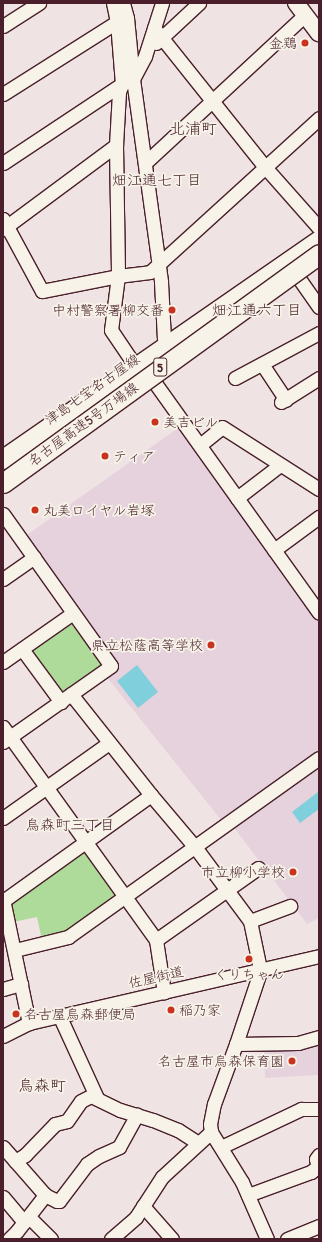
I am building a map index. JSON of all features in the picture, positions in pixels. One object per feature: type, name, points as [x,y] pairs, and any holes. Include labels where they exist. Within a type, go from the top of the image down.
[{"type":"highway","name":"名古屋高速5号万場線","points":[[3,459],[319,240]]},
{"type":"highway","name":"名古屋高速5号万場線","points":[[3,482],[319,254]]},
{"type":"highway","points":[[3,471],[248,298],[319,259]]},
{"type":"main road","points":[[300,9],[319,32]]},
{"type":"main road","name":"津島七宝名古屋線","points":[[3,451],[319,229]]},
{"type":"main road","points":[[3,491],[319,265]]},
{"type":"street","points":[[3,26],[39,3]]},
{"type":"street","points":[[113,3],[127,81],[145,162],[158,265],[164,339]]},
{"type":"street","points":[[123,3],[127,18],[127,81]]},
{"type":"street","points":[[132,361],[111,330],[118,276],[116,145],[119,92],[145,56],[158,33],[162,3]]},
{"type":"street","points":[[158,33],[199,3]]},
{"type":"street","points":[[145,162],[213,101],[300,9]]},
{"type":"street","points":[[3,94],[117,22]]},
{"type":"street","points":[[158,33],[265,167],[319,229]]},
{"type":"street","points":[[3,163],[127,81]]},
{"type":"street","points":[[116,145],[4,224],[42,291],[118,276],[150,272],[319,118]]},
{"type":"street","points":[[300,280],[319,307]]},
{"type":"street","points":[[235,378],[319,333]]},
{"type":"street","points":[[262,364],[284,401],[319,378]]},
{"type":"street","points":[[155,383],[274,550],[317,604]]},
{"type":"street","points":[[200,445],[222,426],[319,489]]},
{"type":"street","points":[[237,498],[280,464]]},
{"type":"street","points":[[3,514],[111,666],[66,698],[5,735],[47,787],[156,940],[164,992]]},
{"type":"street","points":[[274,550],[319,517]]},
{"type":"street","points":[[3,580],[34,557]]},
{"type":"street","points":[[3,662],[73,613]]},
{"type":"street","points":[[22,648],[66,698],[110,743],[195,847],[250,921],[260,969],[236,1044],[214,1104],[210,1124],[212,1132],[248,1195],[267,1239]]},
{"type":"street","points":[[3,818],[110,743]]},
{"type":"street","points":[[15,950],[68,937],[319,758]]},
{"type":"street","points":[[29,1023],[15,950],[3,900],[151,795]]},
{"type":"street","points":[[156,940],[258,868]]},
{"type":"street","points":[[250,921],[290,906]]},
{"type":"street","name":"佐屋街道","points":[[3,1036],[29,1023],[60,1015],[319,956]]},
{"type":"street","points":[[3,989],[21,984]]},
{"type":"street","points":[[60,1015],[97,1098]]},
{"type":"street","points":[[236,1044],[298,1043],[319,1037]]},
{"type":"street","points":[[15,1161],[25,1155],[56,1124],[67,1121],[86,1097],[91,1096],[120,1110],[178,1130],[198,1143]]},
{"type":"street","points":[[221,1147],[300,1109],[319,1109]]},
{"type":"street","points":[[3,1147],[44,1195],[57,1201],[87,1164],[99,1156],[119,1147],[137,1115]]},
{"type":"street","points":[[111,1239],[136,1217],[162,1177],[212,1132]]},
{"type":"street","points":[[248,1195],[311,1172],[318,1166],[316,1159],[319,1155]]},
{"type":"street","points":[[9,1239],[27,1220],[44,1195]]},
{"type":"street","points":[[3,1197],[27,1220],[51,1239]]},
{"type":"street","points":[[143,1206],[172,1239]]},
{"type":"street","points":[[287,1239],[319,1226]]},
{"type":"shaded area","name":"県立松蔭高等学校","points":[[181,426],[319,623],[319,751],[222,821],[106,676],[118,667],[24,537]]},
{"type":"shaded area","name":"市立柳小学校","points":[[319,763],[319,918],[307,924],[232,825]]},
{"type":"shaded area","name":"名古屋市烏森保育園","points":[[319,1041],[319,1075],[265,1078],[264,1047]]},
{"type":"green space","points":[[71,619],[103,664],[62,694],[30,650]]},
{"type":"green space","points":[[82,852],[85,852],[116,895],[68,932],[42,940],[37,917],[13,922],[10,906],[12,902]]},
{"type":"water","points":[[137,665],[158,692],[138,708],[117,681]]},
{"type":"water","points":[[318,792],[319,809],[300,823],[292,812]]},
{"type":"place","name":"金鶏","points":[[305,43]]},
{"type":"place","name":"中村警察署柳交番","points":[[172,310]]},
{"type":"place","name":"美吉ビル","points":[[155,422]]},
{"type":"place","name":"ティア","points":[[105,456]]},
{"type":"place","name":"丸美ロイヤル岩塚","points":[[35,510]]},
{"type":"place","name":"県立松蔭高等学校","points":[[211,645]]},
{"type":"place","name":"市立柳小学校","points":[[293,872]]},
{"type":"place","name":"くりちゃん","points":[[249,959]]},
{"type":"place","name":"稲乃家","points":[[171,1010]]},
{"type":"place","name":"名古屋烏森郵便局","points":[[16,1014]]},
{"type":"place","name":"名古屋市烏森保育園","points":[[292,1061]]},
{"type":"district","name":"北浦町","points":[[193,128]]},
{"type":"district","name":"畑江通七丁目","points":[[157,180]]},
{"type":"district","name":"畑江通六丁目","points":[[257,310]]},
{"type":"district","name":"烏森町三丁目","points":[[70,825]]},
{"type":"district","name":"烏森町","points":[[42,1085]]}]
